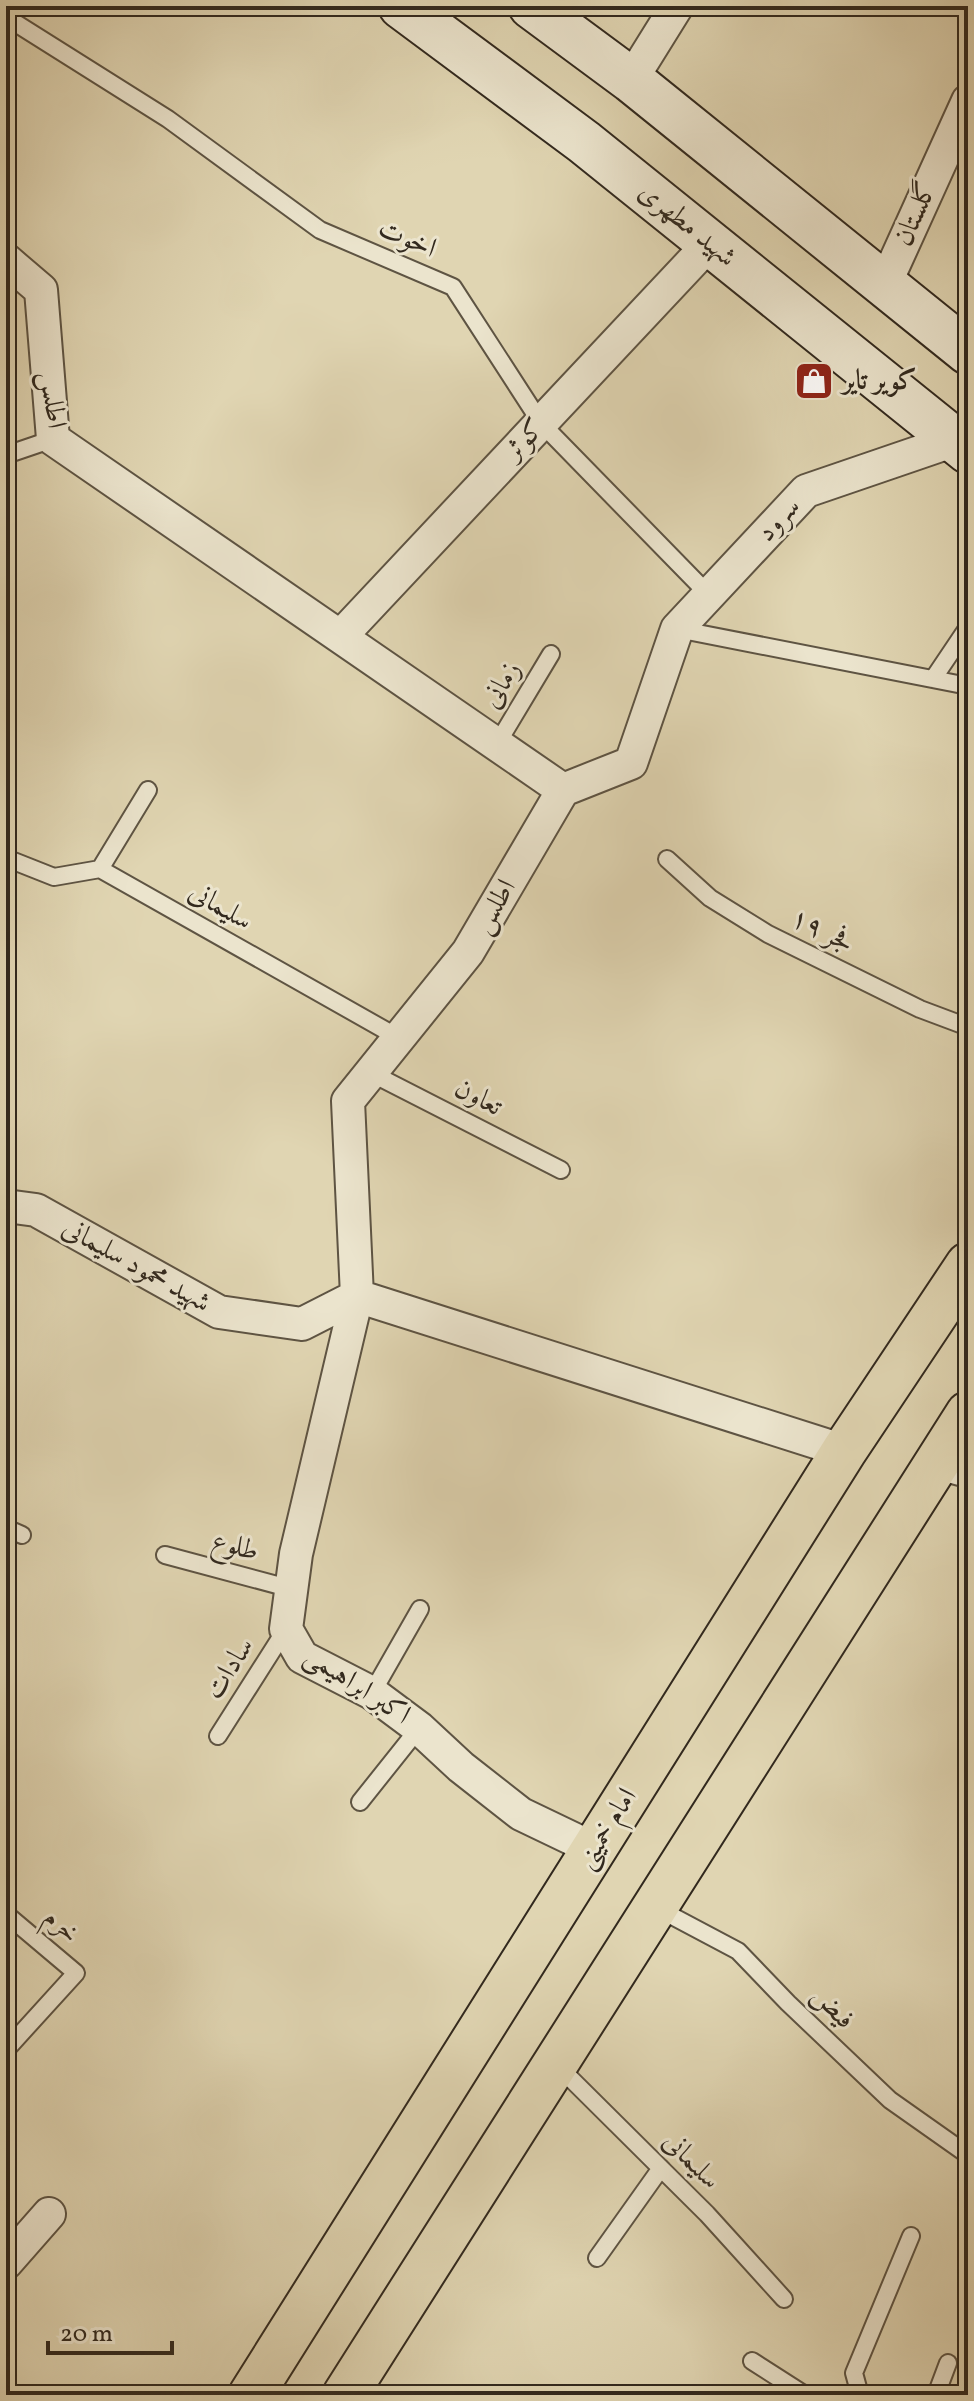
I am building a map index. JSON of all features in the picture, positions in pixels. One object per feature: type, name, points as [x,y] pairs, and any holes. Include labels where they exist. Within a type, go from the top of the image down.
[{"type":"main road","name":"شهید مطهری","points":[[401,6],[584,142],[805,320],[961,432],[964,441]]},
{"type":"main road","points":[[531,6],[631,80],[968,352]]},
{"type":"main road","name":"امام خمینی","points":[[251,2395],[844,1451],[968,1265]]},
{"type":"main road","points":[[345,2395],[655,1907],[953,1467],[968,1414]]},
{"type":"street","points":[[631,80],[677,6]]},
{"type":"street","name":"گلستان","points":[[885,284],[968,101]]},
{"type":"street","name":"کوثر","points":[[341,636],[710,243]]},
{"type":"street","name":"اطلس","points":[[6,260],[41,290],[53,439],[563,790],[468,952],[348,1101],[357,1296]]},
{"type":"street","name":"سرود","points":[[563,790],[631,763],[677,629],[806,491],[964,441]]},
{"type":"street","name":"شهید محمود سلیمانی","points":[[6,1206],[36,1210],[219,1312],[302,1324],[357,1296]]},
{"type":"street","points":[[357,1296],[844,1451]]},
{"type":"street","name":"اکبر ابراهیمی","points":[[357,1296],[296,1554],[286,1629],[302,1657],[372,1693],[419,1728],[461,1767],[521,1814],[594,1849]]},
{"type":"street","points":[[6,2263],[49,2214]]},
{"type":"lane","name":"اخوت","points":[[6,17],[168,119],[320,230],[453,287],[541,423],[709,595]]},
{"type":"lane","points":[[6,455],[53,439]]},
{"type":"lane","points":[[933,679],[968,627]]},
{"type":"lane","points":[[677,629],[968,686]]},
{"type":"lane","name":"زمانی","points":[[497,744],[551,654]]},
{"type":"lane","points":[[6,858],[54,877],[100,869],[148,790]]},
{"type":"lane","name":"فجر ۱۹","points":[[667,859],[710,898],[768,934],[920,1009],[968,1027]]},
{"type":"lane","name":"سلیمانی","points":[[100,869],[399,1038]]},
{"type":"lane","name":"تعاون","points":[[371,1073],[561,1170]]},
{"type":"lane","name":"طلوع","points":[[165,1555],[292,1589]]},
{"type":"lane","points":[[372,1693],[420,1609]]},
{"type":"lane","name":"سادات","points":[[218,1736],[286,1629]]},
{"type":"lane","points":[[360,1802],[419,1728]]},
{"type":"lane","name":"فیض","points":[[655,1907],[738,1951],[890,2100],[968,2155]]},
{"type":"lane","name":"خرم","points":[[6,1914],[76,1973],[6,2050]]},
{"type":"lane","name":"سلیمانی","points":[[556,2064],[707,2214],[784,2299]]},
{"type":"lane","points":[[597,2258],[661,2168]]},
{"type":"lane","points":[[860,2395],[854,2373],[911,2236]]},
{"type":"lane","points":[[752,2361],[805,2395]]},
{"type":"lane","points":[[936,2395],[948,2363]]},
{"type":"place","name":"کویر تایر","points":[[814,381]]}]
